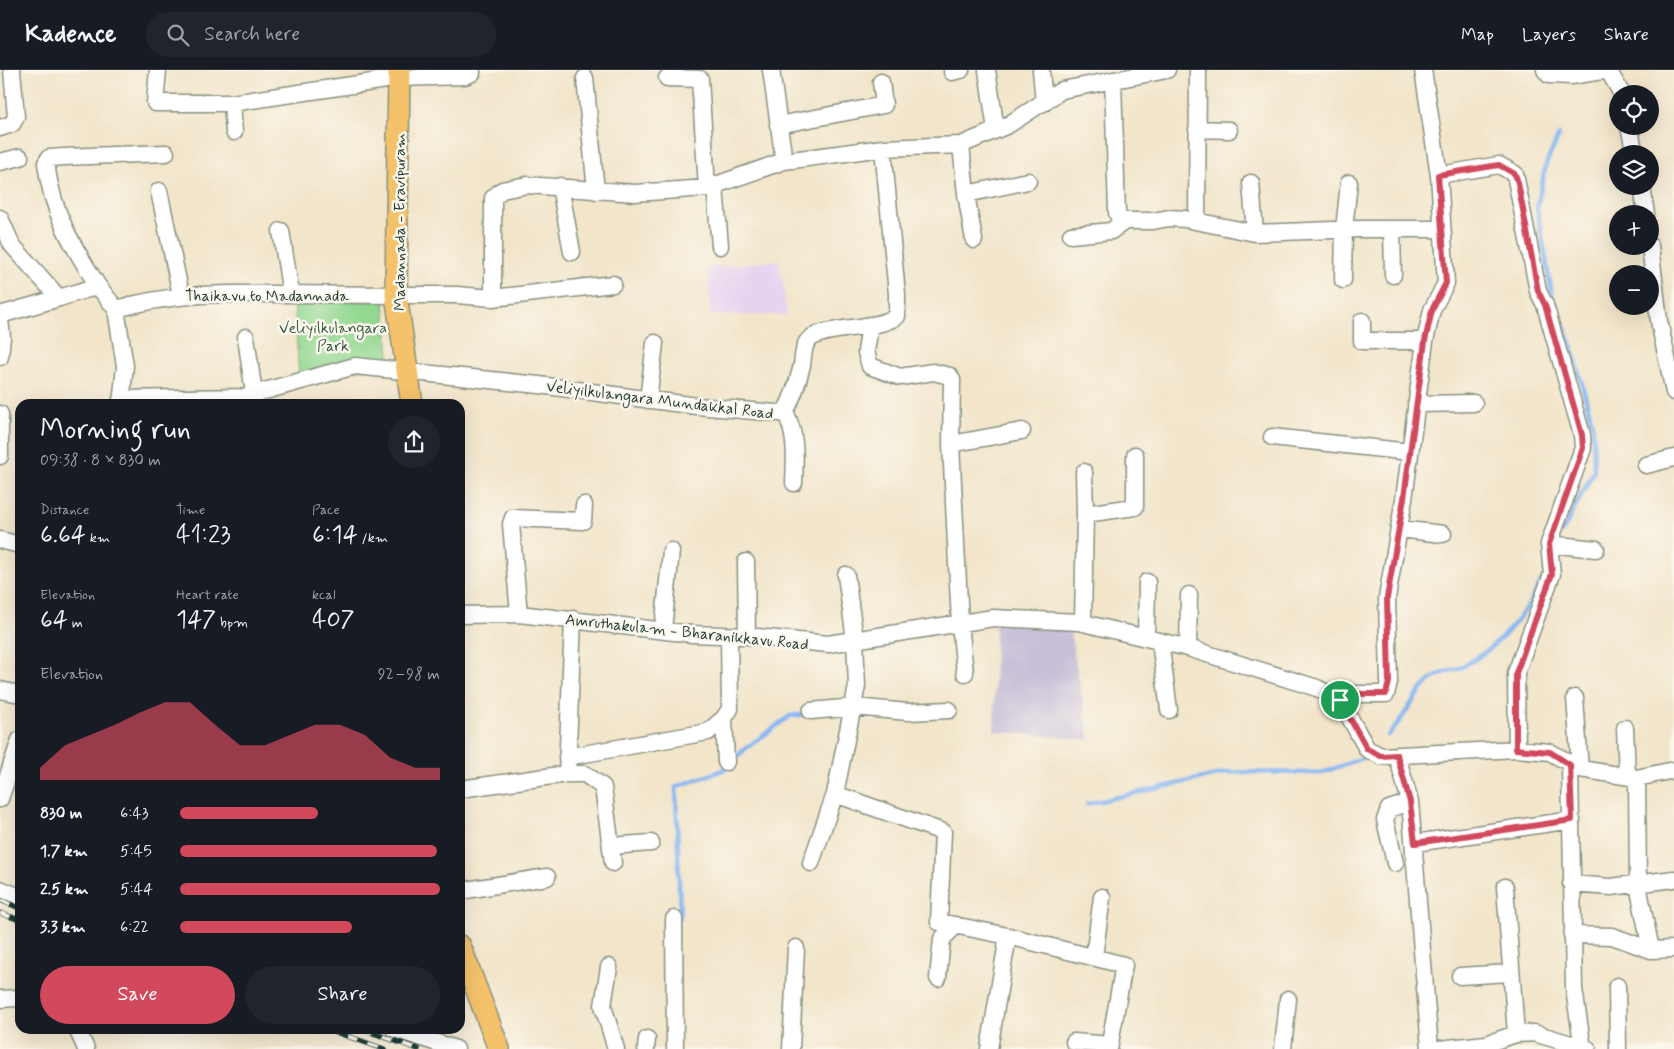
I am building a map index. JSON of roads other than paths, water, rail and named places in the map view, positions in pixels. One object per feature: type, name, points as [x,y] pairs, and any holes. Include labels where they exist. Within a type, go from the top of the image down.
[{"type":"main road","name":"Madannada - Eravipuram","points":[[399,74],[396,295],[411,399]]},
{"type":"main road","points":[[465,959],[499,1049]]},
{"type":"street","points":[[0,128],[12,124],[16,117],[12,70]]},
{"type":"street","points":[[158,70],[155,103],[232,102],[399,74],[465,76],[472,73],[472,70]]},
{"type":"street","points":[[771,70],[784,161]]},
{"type":"street","points":[[987,70],[996,130]]},
{"type":"street","points":[[1041,70],[1044,103]]},
{"type":"street","points":[[493,298],[493,198],[502,190],[515,186],[560,186],[596,192],[635,193],[711,188],[784,161],[883,148],[961,145],[996,130],[1044,103],[1062,90],[1106,77],[1167,70]]},
{"type":"street","points":[[1197,220],[1198,70]]},
{"type":"street","points":[[1423,70],[1438,175],[1446,283],[1432,310],[1425,341],[1399,529],[1387,598],[1389,682],[1386,694],[1355,694],[1340,700],[1367,749],[1381,756],[1516,749],[1550,752],[1575,767],[1632,777],[1674,770]]},
{"type":"street","points":[[1545,70],[1549,75],[1571,76],[1608,70],[1617,85]]},
{"type":"street","points":[[1106,77],[1117,213],[1120,220],[1153,221],[1169,218],[1197,220],[1256,233],[1441,229]]},
{"type":"street","points":[[585,78],[596,192]]},
{"type":"street","points":[[667,78],[700,79],[711,188],[720,246]]},
{"type":"street","points":[[778,125],[884,105],[881,82]]},
{"type":"street","points":[[232,102],[234,132]]},
{"type":"street","points":[[1198,129],[1228,130]]},
{"type":"street","points":[[961,145],[966,194],[974,240]]},
{"type":"street","name":"Veliyilkulangara Mundakkal Road","points":[[216,399],[248,398],[355,366],[408,373],[539,385],[698,406],[776,413],[785,412],[796,390],[806,343],[813,338],[832,332],[890,322],[897,316],[897,294],[883,148]]},
{"type":"street","points":[[121,399],[125,366],[116,309],[98,286],[68,240],[51,193],[46,163],[49,158],[166,153]]},
{"type":"street","points":[[0,162],[20,157]]},
{"type":"street","points":[[1438,175],[1499,165],[1515,174],[1538,291],[1545,305],[1582,435],[1583,448],[1549,544],[1552,574],[1516,673],[1516,749]]},
{"type":"street","points":[[966,194],[1028,181]]},
{"type":"street","points":[[1251,183],[1256,233]]},
{"type":"street","points":[[1343,280],[1344,230],[1349,183]]},
{"type":"street","points":[[560,186],[572,252]]},
{"type":"street","points":[[159,191],[181,295]]},
{"type":"street","points":[[0,218],[12,245],[59,298]]},
{"type":"street","points":[[1071,235],[1112,230],[1125,221]]},
{"type":"street","points":[[1392,229],[1393,275]]},
{"type":"street","points":[[281,231],[290,294]]},
{"type":"street","points":[[1652,255],[1667,319],[1674,392]]},
{"type":"street","name":"Thaikavu to Madannada","points":[[116,309],[181,295],[396,295],[493,298],[613,284]]},
{"type":"street","points":[[0,315],[98,286]]},
{"type":"street","points":[[0,320],[2,337],[0,357]]},
{"type":"street","points":[[1362,321],[1362,341],[1425,341]]},
{"type":"street","points":[[870,325],[866,352],[870,366],[900,378],[933,372],[950,376],[953,399],[951,444],[960,623],[965,673]]},
{"type":"street","points":[[246,337],[248,398]]},
{"type":"street","points":[[648,400],[655,343]]},
{"type":"street","points":[[1416,404],[1474,403]]},
{"type":"street","points":[[785,412],[792,426],[796,453],[794,483]]},
{"type":"street","points":[[0,414],[0,456]]},
{"type":"street","points":[[951,444],[1022,431]]},
{"type":"street","points":[[1272,437],[1410,452]]},
{"type":"street","points":[[1085,514],[1135,508],[1135,455]]},
{"type":"street","points":[[1646,465],[1674,458]]},
{"type":"street","points":[[1083,623],[1084,472]]},
{"type":"street","points":[[519,614],[511,524],[513,518],[583,522],[584,505]]},
{"type":"street","points":[[1399,529],[1443,534]]},
{"type":"street","points":[[0,540],[15,544]]},
{"type":"street","points":[[1549,544],[1596,549]]},
{"type":"street","points":[[663,630],[670,552]]},
{"type":"street","points":[[746,562],[747,636]]},
{"type":"street","points":[[811,863],[835,794],[858,686],[855,640],[846,575]]},
{"type":"street","points":[[1147,582],[1153,640],[1170,710]]},
{"type":"street","points":[[1188,648],[1189,595]]},
{"type":"street","name":"Amruthakulam - Bharanikkavu Road","points":[[465,615],[519,614],[663,630],[828,644],[993,618],[1083,623],[1188,648],[1317,688],[1340,700]]},
{"type":"street","points":[[567,774],[573,620]]},
{"type":"street","points":[[567,757],[708,732],[724,718],[730,709],[729,636]]},
{"type":"street","points":[[0,690],[15,693]]},
{"type":"street","points":[[1438,1049],[1486,1047],[1516,1034],[1534,1033],[1585,1049],[1574,989],[1572,935],[1571,884],[1575,698]]},
{"type":"street","points":[[812,711],[854,707],[908,712],[949,710]]},
{"type":"street","points":[[724,718],[726,762]]},
{"type":"street","points":[[1625,728],[1632,777],[1638,885],[1651,950]]},
{"type":"street","points":[[0,799],[15,755]]},
{"type":"street","points":[[1397,755],[1410,802],[1415,843],[1430,1049]]},
{"type":"street","points":[[465,788],[567,774],[584,774],[604,787],[613,863]]},
{"type":"street","points":[[835,794],[943,832],[939,922],[1008,936],[1124,965],[1110,1047],[1074,1042]]},
{"type":"street","points":[[1395,863],[1384,820],[1389,809],[1410,802]]},
{"type":"street","points":[[1415,843],[1572,820]]},
{"type":"street","points":[[611,846],[651,843]]},
{"type":"street","points":[[465,890],[547,877]]},
{"type":"street","points":[[1571,884],[1611,887],[1674,879]]},
{"type":"street","points":[[1505,887],[1516,1034]]},
{"type":"street","points":[[0,889],[15,895]]},
{"type":"street","points":[[1094,958],[1102,897]]},
{"type":"street","points":[[674,919],[675,1049]]},
{"type":"street","points":[[938,978],[942,939],[956,925]]},
{"type":"street","points":[[1572,935],[1612,936],[1651,950],[1674,949]]},
{"type":"street","points":[[989,1049],[1008,936]]},
{"type":"street","points":[[791,1049],[796,948]]},
{"type":"street","points":[[609,967],[603,1006],[616,1049]]},
{"type":"street","points":[[1460,976],[1510,973]]},
{"type":"street","points":[[1617,986],[1618,1049]]},
{"type":"street","points":[[0,999],[15,998]]},
{"type":"street","points":[[1283,1049],[1288,999]]},
{"type":"street","points":[[79,1034],[86,1049]]},
{"type":"street","points":[[410,1034],[456,1049]]},
{"type":"waterway","points":[[1559,135],[1546,164],[1537,208],[1553,300],[1572,345],[1593,427],[1594,471],[1562,532]]},
{"type":"waterway","points":[[1388,735],[1429,682],[1440,674],[1462,667],[1475,660],[1509,630],[1527,607],[1541,581]]},
{"type":"waterway","points":[[680,918],[676,787],[723,770],[745,749],[790,716],[809,714]]},
{"type":"waterway","points":[[1087,804],[1230,772],[1322,773],[1365,757]]},
{"type":"railway","points":[[0,900],[15,906]]},
{"type":"railway","points":[[0,913],[15,918]]},
{"type":"railway","points":[[341,1034],[384,1049]]},
{"type":"railway","points":[[376,1034],[418,1049]]},
{"type":"park label","name":"Veliyilkulangara Park","points":[[333,336]]}]
